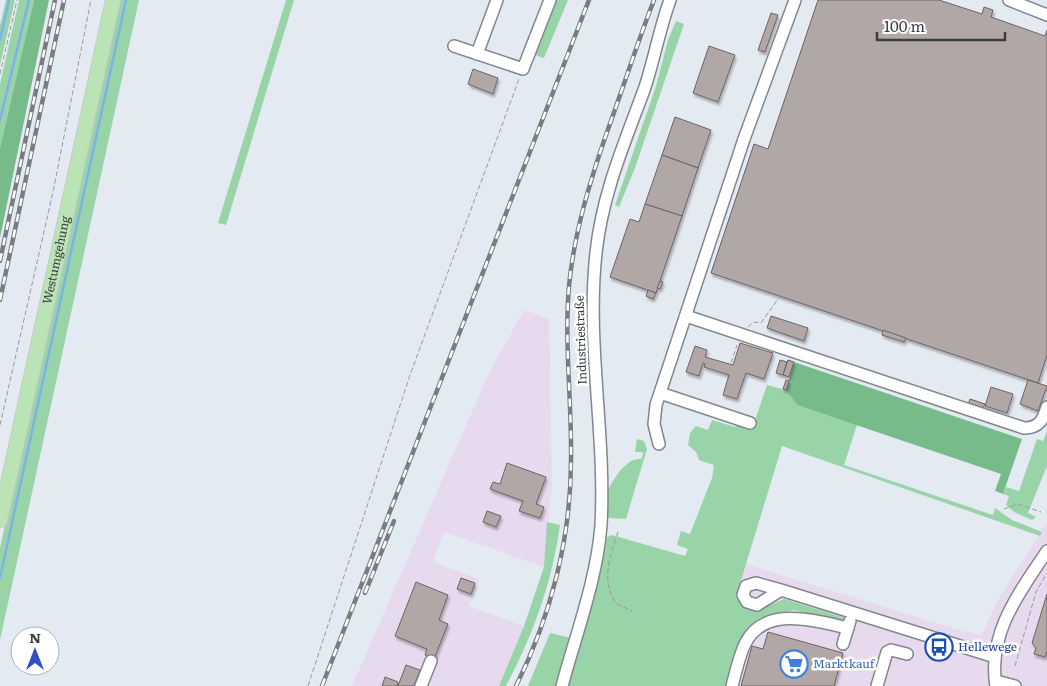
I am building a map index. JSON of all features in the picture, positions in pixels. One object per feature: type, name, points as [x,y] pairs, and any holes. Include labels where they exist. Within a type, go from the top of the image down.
[{"type":"main road","name":"Westumgehung","points":[[0,520],[113,0]]},
{"type":"street","points":[[477,54],[497,0]]},
{"type":"street","points":[[454,46],[523,69],[550,0]]},
{"type":"street","name":"Industriestraße","points":[[562,686],[592,577],[600,527],[601,496],[593,308],[598,242],[611,178],[644,88],[660,28],[670,0]]},
{"type":"street","points":[[660,444],[654,418],[660,393],[747,131],[795,0]]},
{"type":"street","points":[[1010,0],[1047,15]]},
{"type":"street","points":[[686,316],[1024,428],[1033,427],[1040,423],[1047,407]]},
{"type":"street","points":[[660,393],[750,422]]},
{"type":"street","points":[[1015,686],[996,683],[995,657],[1005,618],[1045,557]]},
{"type":"street","points":[[782,590],[995,657]]},
{"type":"street","points":[[843,644],[853,612]]},
{"type":"street","points":[[732,686],[746,642],[758,627],[776,621],[801,618],[848,628]]},
{"type":"street","points":[[877,686],[886,652],[891,650],[907,654]]},
{"type":"street","points":[[421,686],[431,661]]},
{"type":"path","points":[[0,74],[17,0]]},
{"type":"path","points":[[0,426],[53,192],[91,0]]},
{"type":"path","points":[[308,686],[410,375],[523,69]]},
{"type":"path","points":[[1004,509],[1018,504],[1041,512]]},
{"type":"path","points":[[618,532],[608,568],[608,582],[616,604],[632,611]]},
{"type":"path","points":[[1015,666],[1036,592],[1047,573]]},
{"type":"shaded area","points":[[524,310],[549,319],[552,484],[544,567],[444,532],[433,562],[479,579],[469,606],[524,626],[499,686],[352,686],[488,375]]},
{"type":"shaded area","points":[[1047,523],[1047,686],[728,686],[736,597],[746,564],[962,631],[982,635],[997,601]]},
{"type":"green space","points":[[6,0],[15,0],[0,65],[0,25]]},
{"type":"green space","points":[[19,0],[34,0],[0,148],[0,84]]},
{"type":"green space","points":[[34,0],[49,0],[0,238],[0,148]]},
{"type":"green space","points":[[119,0],[139,0],[0,640],[0,548]]},
{"type":"green space","points":[[286,0],[294,0],[226,225],[218,223]]},
{"type":"green space","points":[[553,0],[568,0],[544,58],[532,54]]},
{"type":"green space","points":[[676,21],[684,24],[635,168],[619,207],[615,205],[656,86],[668,40]]},
{"type":"green space","points":[[794,362],[1022,439],[1003,494],[995,491],[1001,474],[797,405],[786,390]]},
{"type":"green space","points":[[767,385],[786,390],[797,405],[857,425],[844,465],[993,515],[995,508],[1012,520],[1042,532],[1040,536],[782,446],[736,597],[747,608],[753,609],[764,608],[784,599],[845,618],[843,624],[794,610],[773,614],[760,621],[728,686],[567,686],[605,538],[612,535],[685,556],[688,549],[677,545],[681,531],[690,534],[712,478],[714,465],[699,460],[696,452],[688,445],[690,433],[696,426],[708,430],[712,420],[735,427],[737,424],[752,429]]},
{"type":"green space","points":[[1047,431],[1047,466],[1028,513],[1036,517],[1032,520],[1014,512],[1006,505],[1009,496],[1003,494],[1006,487],[1019,491],[1037,439],[1043,441]]},
{"type":"green space","points":[[637,439],[644,441],[647,449],[626,519],[609,518],[605,504],[614,479],[632,460],[642,458],[643,452],[635,452]]},
{"type":"green space","points":[[547,522],[560,525],[547,588],[533,628],[516,667],[506,686],[499,686],[524,626],[544,567]]},
{"type":"green space","points":[[550,633],[571,638],[558,686],[528,686]]},
{"type":"building","points":[[818,0],[939,0],[982,14],[984,7],[993,10],[991,17],[1045,36],[1047,30],[1047,355],[1038,383],[711,273],[754,144],[768,149]]},
{"type":"building","points":[[771,13],[778,15],[765,52],[758,50]]},
{"type":"building","points":[[709,46],[735,55],[718,102],[693,93]]},
{"type":"building","points":[[473,69],[498,78],[493,94],[468,84]]},
{"type":"building","points":[[675,117],[711,130],[698,168],[662,155]]},
{"type":"building","points":[[662,155],[698,168],[682,216],[645,204]]},
{"type":"building","points":[[645,204],[682,216],[656,293],[610,277],[630,219],[639,222]]},
{"type":"building","points":[[660,281],[663,282],[660,289],[657,288]]},
{"type":"building","points":[[648,290],[656,293],[653,299],[646,296]]},
{"type":"building","points":[[771,316],[808,328],[804,341],[767,328]]},
{"type":"building","points":[[883,330],[906,338],[904,342],[882,335]]},
{"type":"building","points":[[740,343],[773,353],[764,379],[746,373],[737,399],[723,395],[729,375],[704,367],[705,364],[703,363],[699,376],[686,372],[695,346],[707,350],[705,357],[733,365]]},
{"type":"building","points":[[780,360],[787,362],[783,375],[776,373]]},
{"type":"building","points":[[788,360],[794,362],[789,377],[783,375]]},
{"type":"building","points":[[786,380],[789,381],[786,390],[783,389]]},
{"type":"building","points":[[1028,380],[1047,386],[1038,411],[1020,404]]},
{"type":"building","points":[[991,387],[1013,394],[1007,413],[985,406]]},
{"type":"building","points":[[970,399],[985,404],[982,410],[968,405]]},
{"type":"building","points":[[507,463],[546,477],[536,504],[544,507],[540,518],[519,511],[523,501],[490,489],[493,482],[500,484]]},
{"type":"building","points":[[487,511],[501,516],[496,527],[483,522]]},
{"type":"building","points":[[461,578],[475,583],[471,594],[457,589]]},
{"type":"building","points":[[416,582],[448,595],[439,620],[448,624],[434,659],[425,655],[427,649],[395,636]]},
{"type":"building","points":[[1047,594],[1047,651],[1045,657],[1034,654],[1036,648],[1032,643]]},
{"type":"building","name":"Marktkauf","points":[[768,632],[843,653],[834,686],[741,686],[752,646],[763,649]]},
{"type":"building","points":[[406,665],[420,670],[414,686],[398,686]]},
{"type":"building","points":[[385,677],[398,682],[397,686],[382,686]]},
{"type":"waterway","points":[[0,40],[9,0]]},
{"type":"waterway","points":[[0,120],[29,0]]},
{"type":"waterway","points":[[0,578],[126,0]]},
{"type":"railway","points":[[0,261],[55,0]]},
{"type":"railway","points":[[0,300],[64,0]]},
{"type":"railway","points":[[322,686],[589,0]]},
{"type":"railway","points":[[516,686],[549,604],[557,576],[567,518],[571,460],[568,308],[571,266],[575,246],[595,169],[654,0]]},
{"type":"railway","points":[[365,593],[394,521]]},
{"type":"place","name":"Hellewege","points":[[939,647]]},
{"type":"place","name":"Marktkauf","points":[[794,664]]}]
